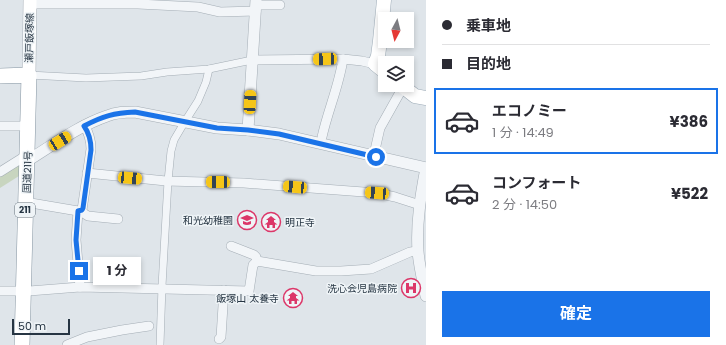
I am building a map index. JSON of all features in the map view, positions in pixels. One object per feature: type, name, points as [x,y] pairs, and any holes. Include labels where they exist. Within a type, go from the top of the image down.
[{"type":"highway","points":[[0,76],[29,75]]},
{"type":"highway","name":"国道211号","points":[[22,345],[29,75]]},
{"type":"main road","points":[[379,56],[384,0]]},
{"type":"main road","name":"瀬戸飯塚線","points":[[29,75],[30,2]]},
{"type":"main road","points":[[410,92],[415,96],[426,98]]},
{"type":"street","points":[[30,2],[138,2],[198,7],[220,12],[256,5],[280,5]]},
{"type":"street","points":[[248,130],[256,5]]},
{"type":"street","points":[[29,75],[112,78],[209,69],[252,60],[343,60],[378,68]]},
{"type":"street","points":[[322,136],[343,60]]},
{"type":"street","points":[[160,345],[168,181],[171,151],[174,140],[198,101],[206,82],[209,69]]},
{"type":"street","points":[[376,150],[380,128],[399,92]]},
{"type":"street","points":[[0,172],[84,126],[108,115],[121,112],[135,112],[217,128],[279,134],[426,168],[422,208],[418,229],[418,251],[426,296]]},
{"type":"street","points":[[0,126],[28,126]]},
{"type":"street","points":[[80,286],[76,240],[79,211],[83,208],[91,150],[91,142],[88,132],[84,126]]},
{"type":"street","points":[[87,173],[168,181],[244,183],[377,193],[422,208]]},
{"type":"street","points":[[25,202],[79,211],[88,216],[118,219]]},
{"type":"street","points":[[231,246],[254,255],[257,261]]},
{"type":"street","points":[[257,261],[316,271],[348,271],[371,269],[410,252],[418,251]]},
{"type":"street","points":[[0,291],[23,291],[80,286],[249,291],[253,265],[257,261]]},
{"type":"street","points":[[219,339],[221,337],[224,290]]},
{"type":"street","points":[[67,345],[87,337],[122,330],[160,325]]},
{"type":"green space","points":[[21,162],[19,176],[0,188],[0,175]]},
{"type":"place","name":"和光幼稚園","points":[[247,220]]},
{"type":"place","name":"明正寺","points":[[271,222]]},
{"type":"place","name":"洗心会児島病院","points":[[411,288]]},
{"type":"place","name":"飯塚山 太養寺","points":[[293,298]]},
{"type":"route","points":[[79,271],[76,240],[78,211],[82,210],[83,208],[91,150],[91,142],[88,132],[84,126],[108,115],[121,112],[135,112],[217,128],[279,134],[376,157]]}]
